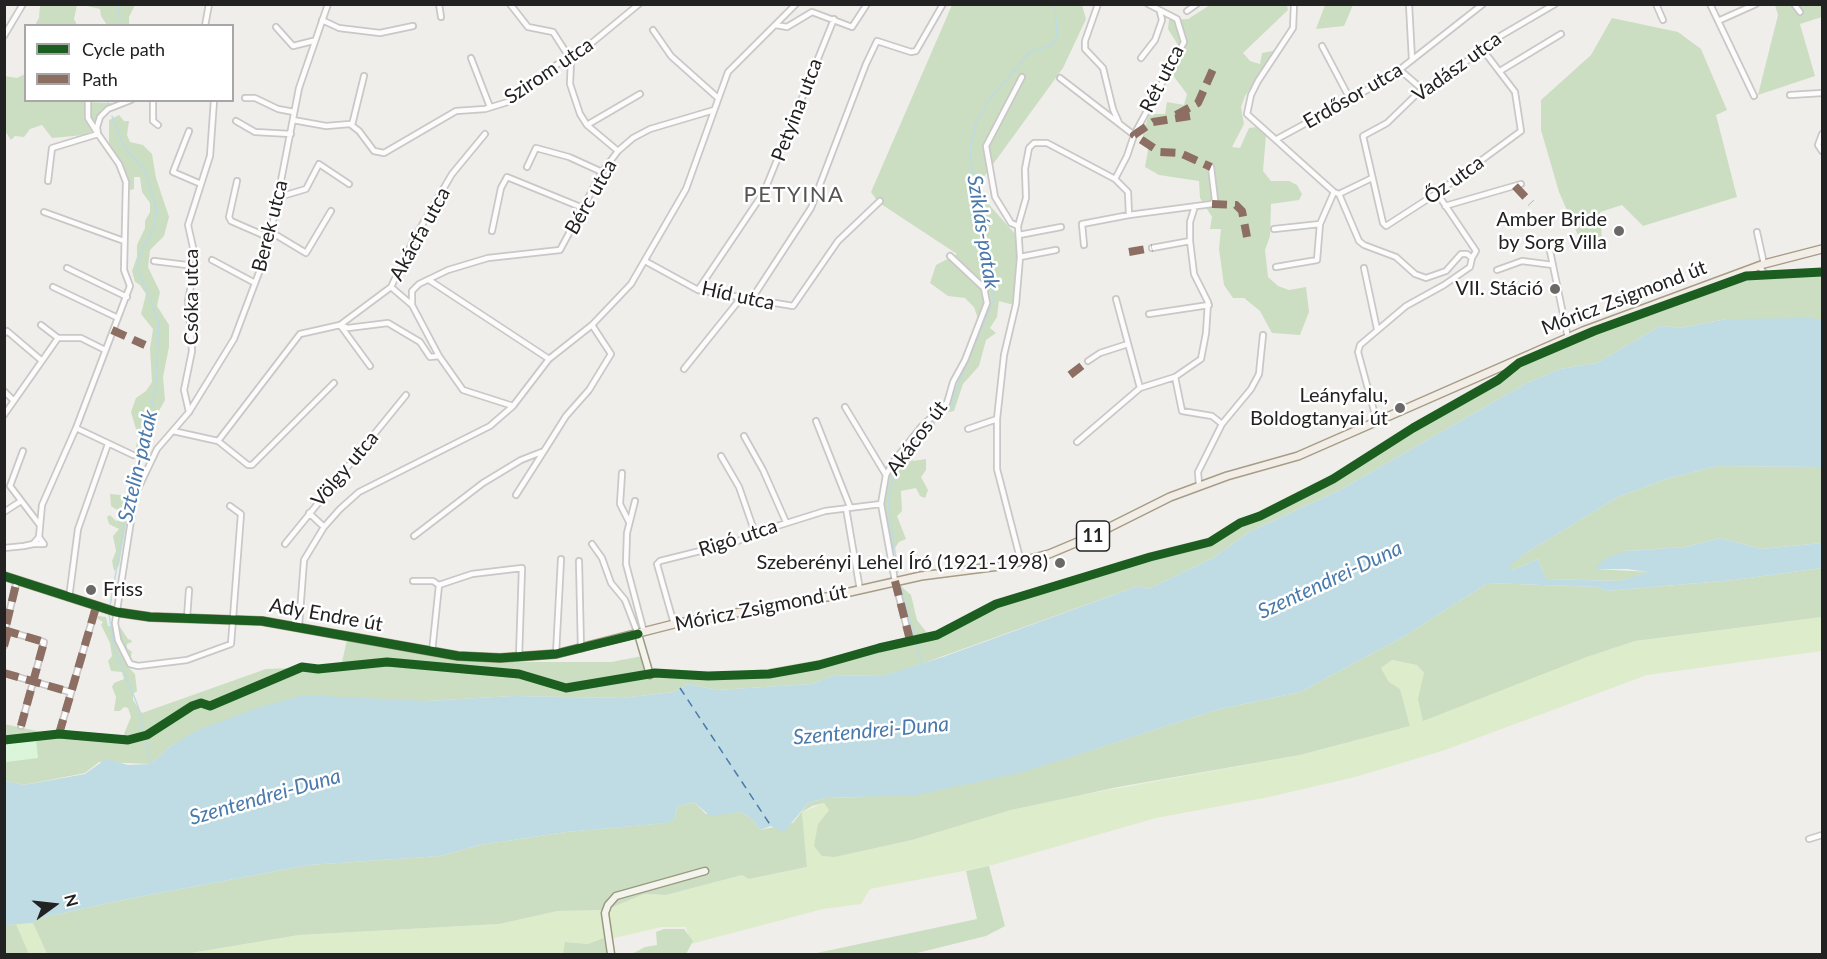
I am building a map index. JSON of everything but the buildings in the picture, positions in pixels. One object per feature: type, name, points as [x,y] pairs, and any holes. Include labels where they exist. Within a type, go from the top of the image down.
[{"type":"main road","name":"Móricz Zsigmond út","points":[[641,633],[674,624],[860,590],[895,581],[1021,562],[1071,546],[1199,485],[1298,456],[1568,338],[1761,265],[1822,249]]},
{"type":"main road","name":"Ady Endre út","points":[[4,576],[112,611],[299,626],[432,652],[479,658],[556,654],[641,633]]},
{"type":"street","points":[[4,36],[23,4]]},
{"type":"street","points":[[205,24],[209,4]]},
{"type":"street","name":"Berek utca","points":[[232,619],[232,642],[228,647],[187,660],[134,666],[130,664],[118,640],[112,611],[135,495],[157,449],[189,412],[234,339],[255,283],[271,235],[294,112],[313,41],[328,4]]},
{"type":"street","points":[[439,4],[441,17]]},
{"type":"street","points":[[510,4],[528,27],[553,32],[571,60],[570,84],[574,100],[587,125],[618,151]]},
{"type":"street","name":"Szirom utca","points":[[352,125],[374,151],[380,154],[404,144],[456,111],[490,107],[510,101],[564,59],[571,60],[639,4]]},
{"type":"street","points":[[299,626],[304,560],[324,527],[359,492],[479,432],[513,406],[549,359],[592,325],[618,300],[645,261],[686,189],[728,72],[796,4]]},
{"type":"street","points":[[775,25],[787,27],[812,12],[852,27],[867,4]]},
{"type":"street","points":[[751,300],[811,208],[866,64],[880,39],[911,52],[916,51],[943,4]]},
{"type":"street","points":[[1098,4],[1085,41],[1085,49],[1103,68],[1113,109],[1119,123]]},
{"type":"street","name":"Rét utca","points":[[1134,135],[1184,42],[1178,19],[1148,4]]},
{"type":"street","points":[[1187,11],[1197,4]]},
{"type":"street","points":[[1294,4],[1293,28],[1251,94],[1247,114],[1336,193],[1359,241],[1396,257],[1420,277],[1431,278],[1441,274],[1461,254],[1467,254],[1472,258]]},
{"type":"street","points":[[1409,4],[1412,60]]},
{"type":"street","name":"Vadász utca","points":[[1372,178],[1363,136],[1387,123],[1422,89],[1483,50],[1485,45],[1555,4]]},
{"type":"street","points":[[1656,4],[1663,20]]},
{"type":"street","points":[[1710,4],[1754,96]]},
{"type":"street","points":[[1718,21],[1756,4]]},
{"type":"street","points":[[1794,4],[1800,12]]},
{"type":"street","name":"Erdősor utca","points":[[1277,139],[1400,70],[1482,5]]},
{"type":"street","points":[[1141,58],[1155,40],[1162,20],[1160,12]]},
{"type":"street","name":"Petyina utca","points":[[698,290],[773,174],[834,19]]},
{"type":"street","points":[[322,20],[339,28],[380,33],[413,26]]},
{"type":"street","points":[[276,27],[294,46],[313,41]]},
{"type":"street","points":[[653,30],[671,56],[718,98]]},
{"type":"street","points":[[1483,50],[1500,71],[1561,34]]},
{"type":"street","points":[[1322,46],[1350,99]]},
{"type":"street","points":[[471,58],[490,107]]},
{"type":"street","points":[[1400,70],[1422,89]]},
{"type":"street","name":"Őz utca","points":[[1372,178],[1386,226],[1437,193],[1521,131],[1515,92],[1500,71]]},
{"type":"street","points":[[293,120],[326,126],[352,125],[364,76]]},
{"type":"street","points":[[1018,226],[1011,223],[995,197],[986,146],[1022,77]]},
{"type":"street","points":[[1060,78],[1134,135],[1127,156],[1115,179]]},
{"type":"street","points":[[1790,95],[1822,93]]},
{"type":"street","points":[[587,125],[640,94]]},
{"type":"street","points":[[245,98],[255,98],[278,109],[294,112]]},
{"type":"street","points":[[4,548],[33,544],[39,537],[42,505],[76,428],[130,286],[124,270],[126,182],[119,164],[88,118],[88,102]]},
{"type":"street","points":[[98,134],[98,121],[104,112],[124,102]]},
{"type":"street","points":[[153,102],[153,121],[158,125]]},
{"type":"street","name":"Csóka utca","points":[[189,412],[184,390],[192,351],[188,300],[195,266],[188,225],[213,143],[214,102]]},
{"type":"street","name":"Bérc utca","points":[[412,305],[412,291],[419,284],[448,270],[488,258],[560,250],[602,172],[618,151],[633,138],[650,129],[714,110]]},
{"type":"street","points":[[236,121],[255,132],[291,134]]},
{"type":"street","points":[[189,131],[173,172],[201,184]]},
{"type":"street","points":[[48,181],[52,148],[98,134]]},
{"type":"street","name":"Akácfa utca","points":[[218,441],[300,334],[340,325],[391,287],[415,237],[452,174],[485,134]]},
{"type":"street","points":[[1822,134],[1818,146],[1822,151]]},
{"type":"street","points":[[1021,562],[998,470],[997,419],[1004,355],[1016,304],[1020,257],[1018,226],[1026,198],[1026,153],[1034,143],[1047,143],[1115,179],[1128,192],[1129,215]]},
{"type":"street","points":[[527,167],[536,148],[570,158],[602,172]]},
{"type":"street","points":[[279,197],[306,189],[311,183],[317,164],[349,184]]},
{"type":"street","points":[[1084,245],[1082,224],[1212,204],[1215,200],[1211,167]]},
{"type":"street","points":[[492,231],[501,188],[507,177],[583,208]]},
{"type":"street","points":[[1276,267],[1317,260],[1320,224],[1336,193],[1372,178]]},
{"type":"street","points":[[237,181],[229,218],[231,221],[271,235],[306,253],[331,210]]},
{"type":"street","points":[[1445,206],[1521,184]]},
{"type":"street","points":[[1377,422],[1358,352],[1363,341],[1406,306],[1444,285],[1470,267],[1476,251],[1437,193]]},
{"type":"street","name":"Híd utca","points":[[838,241],[880,201]]},
{"type":"street","points":[[1077,442],[1140,388],[1174,377],[1201,359],[1209,305],[1194,274],[1190,222],[1195,206]]},
{"type":"street","points":[[44,212],[124,241]]},
{"type":"street","points":[[1274,229],[1320,224]]},
{"type":"street","points":[[1019,235],[1061,228]]},
{"type":"street","name":"Híd utca","points":[[645,261],[698,290],[793,306],[844,231]]},
{"type":"street","points":[[1757,232],[1761,265],[1765,274]]},
{"type":"street","points":[[1152,248],[1190,241]]},
{"type":"street","points":[[1020,257],[1056,250]]},
{"type":"street","points":[[1550,251],[1568,338]]},
{"type":"street","name":"Akácos út","points":[[910,640],[895,581],[881,504],[886,475],[921,427],[947,403],[953,382],[965,360],[987,303],[984,288],[950,256]]},
{"type":"street","points":[[212,260],[255,283]]},
{"type":"street","points":[[154,261],[195,266]]},
{"type":"street","points":[[1497,270],[1522,261],[1553,265]]},
{"type":"street","points":[[68,268],[127,297]]},
{"type":"street","points":[[1364,268],[1377,329]]},
{"type":"street","points":[[429,280],[549,359]]},
{"type":"street","points":[[53,287],[118,318]]},
{"type":"street","points":[[391,287],[412,305],[439,356],[463,390],[513,406]]},
{"type":"street","points":[[684,369],[741,298]]},
{"type":"street","points":[[1116,299],[1140,388]]},
{"type":"street","points":[[1149,314],[1209,305]]},
{"type":"street","points":[[340,325],[348,327],[387,323],[420,342],[430,357],[439,356]]},
{"type":"street","points":[[41,325],[58,338],[81,338],[105,350]]},
{"type":"street","points":[[340,325],[370,366]]},
{"type":"street","points":[[516,495],[566,416],[589,390],[611,354],[592,325]]},
{"type":"street","points":[[7,331],[41,360]]},
{"type":"street","points":[[1199,485],[1198,472],[1222,424],[1251,389],[1259,374],[1263,335]]},
{"type":"street","points":[[4,415],[58,338]]},
{"type":"street","points":[[1088,361],[1100,353],[1128,344]]},
{"type":"street","points":[[1174,377],[1182,411],[1212,416],[1222,424]]},
{"type":"street","points":[[173,431],[218,441],[248,465],[252,465],[334,382]]},
{"type":"street","points":[[4,391],[14,400]]},
{"type":"street","name":"Völgy utca","points":[[285,544],[406,395]]},
{"type":"street","points":[[845,406],[886,475]]},
{"type":"street","points":[[968,429],[997,419]]},
{"type":"street","points":[[816,421],[848,507],[860,590]]},
{"type":"street","points":[[76,428],[134,455]]},
{"type":"street","points":[[744,436],[763,470],[786,522]]},
{"type":"street","points":[[69,598],[78,529],[108,444]]},
{"type":"street","points":[[23,451],[10,484],[39,524]]},
{"type":"street","points":[[414,536],[483,483],[521,460],[544,451]]},
{"type":"street","points":[[721,456],[739,487],[754,533]]},
{"type":"street","points":[[622,472],[620,504],[629,522]]},
{"type":"street","points":[[5,510],[21,501]]},
{"type":"street","points":[[635,501],[629,522],[627,572],[650,675]]},
{"type":"street","name":"Rigó utca","points":[[674,624],[658,563],[736,542],[786,522],[848,507],[881,504]]},
{"type":"street","points":[[230,506],[241,514],[232,619]]},
{"type":"street","points":[[309,513],[324,527]]},
{"type":"street","points":[[592,544],[602,558],[611,583],[625,600],[641,633]]},
{"type":"street","points":[[556,654],[561,559]]},
{"type":"street","points":[[579,561],[581,649]]},
{"type":"street","points":[[439,585],[472,574],[522,568],[519,657]]},
{"type":"street","points":[[4,646],[7,635],[5,630],[7,608],[17,580]]},
{"type":"street","points":[[413,581],[433,580],[439,585]]},
{"type":"street","points":[[432,652],[439,585]]},
{"type":"street","points":[[188,618],[189,590]]},
{"type":"street","points":[[59,734],[96,607]]},
{"type":"street","points":[[5,630],[44,642],[21,726]]},
{"type":"street","points":[[4,673],[70,692]]},
{"type":"street","points":[[4,740],[59,734],[128,740],[143,736]]},
{"type":"street","points":[[1809,839],[1822,836]]},
{"type":"street","points":[[611,954],[605,916],[608,904],[616,896],[705,871]]},
{"type":"green space","points":[[40,5],[77,5],[74,19],[76,24],[36,24],[39,18]]},
{"type":"green space","points":[[83,5],[135,5],[129,17],[129,24],[106,24],[101,16],[100,9]]},
{"type":"green space","points":[[952,5],[1082,5],[1086,19],[1063,68],[975,189],[1017,236],[1014,305],[999,301],[997,317],[990,328],[996,333],[986,340],[979,366],[963,384],[954,411],[941,414],[936,419],[934,428],[919,442],[916,454],[911,457],[913,461],[926,459],[926,470],[921,477],[928,490],[925,498],[920,496],[916,488],[901,491],[902,511],[897,516],[906,539],[899,542],[891,554],[884,503],[888,478],[926,425],[947,407],[981,327],[974,307],[965,298],[948,296],[930,283],[936,265],[957,254],[878,202],[871,192]]},
{"type":"green space","points":[[1210,5],[1287,5],[1288,10],[1243,53],[1250,61],[1260,64],[1262,53],[1277,50],[1245,96],[1241,107],[1244,124],[1232,147],[1240,148],[1249,128],[1257,127],[1266,135],[1263,171],[1271,181],[1289,181],[1297,185],[1302,194],[1299,200],[1271,204],[1270,236],[1265,250],[1268,277],[1278,286],[1289,290],[1306,287],[1309,312],[1300,335],[1272,333],[1260,311],[1244,298],[1233,298],[1224,285],[1219,249],[1221,229],[1210,229],[1212,217],[1200,198],[1199,181],[1159,175],[1145,167],[1148,150],[1143,134],[1149,114],[1165,114],[1167,102],[1184,105],[1187,94],[1172,74],[1183,53],[1168,29],[1169,20],[1188,19]]},
{"type":"green space","points":[[1325,5],[1353,5],[1344,26],[1316,29]]},
{"type":"green space","points":[[1775,5],[1822,5],[1822,17],[1800,24],[1815,76],[1758,95],[1778,15]]},
{"type":"green space","points":[[1612,18],[1678,32],[1701,49],[1727,110],[1716,115],[1737,197],[1643,226],[1622,205],[1600,212],[1602,240],[1581,242],[1559,192],[1541,130],[1541,100],[1591,55]]},
{"type":"green space","points":[[24,74],[24,102],[114,103],[101,110],[92,131],[84,135],[52,138],[42,125],[30,129],[24,137],[15,136],[11,140],[5,131],[5,76],[17,78]]},
{"type":"green space","points":[[119,115],[124,121],[129,121],[127,135],[130,142],[143,145],[152,154],[156,178],[169,217],[164,236],[150,250],[148,267],[160,292],[157,306],[169,325],[169,347],[163,377],[165,400],[154,420],[150,435],[152,447],[144,456],[135,452],[138,436],[131,412],[136,398],[146,391],[152,382],[150,349],[153,329],[141,314],[146,294],[135,282],[132,271],[137,257],[137,245],[150,212],[150,203],[142,192],[140,177],[134,177],[134,189],[130,190],[127,174],[109,143],[109,120]]},
{"type":"green space","points":[[1822,270],[1822,320],[1727,319],[1680,328],[1660,326],[1597,363],[1560,369],[1525,384],[1340,490],[1249,532],[1213,558],[1148,589],[1138,586],[910,668],[885,675],[833,676],[811,684],[717,690],[688,684],[674,692],[622,698],[513,696],[427,701],[178,742],[169,747],[151,764],[99,762],[85,773],[24,785],[5,781],[4,724],[56,735],[121,741],[131,717],[128,708],[124,707],[120,711],[114,711],[116,697],[112,687],[114,683],[124,679],[122,672],[111,671],[108,661],[112,656],[110,643],[101,625],[103,622],[97,618],[98,616],[106,617],[108,626],[120,627],[132,642],[127,644],[127,648],[132,652],[128,667],[135,674],[137,691],[133,694],[133,700],[142,713],[266,669],[341,666],[347,640],[447,659],[611,662],[648,655],[652,671],[715,673],[767,669],[818,660],[915,636],[910,631],[899,588],[903,588],[911,595],[917,620],[927,633],[937,631],[994,601],[1149,554],[1209,540],[1239,521],[1331,477],[1457,400],[1497,383],[1519,366],[1594,333],[1715,288],[1759,274]]},
{"type":"green space","points":[[1717,466],[1822,467],[1822,543],[1761,549],[1721,538],[1686,547],[1626,551],[1596,569],[1650,572],[1620,581],[1546,579],[1538,559],[1513,570],[1507,567],[1618,497],[1666,479]]},
{"type":"green space","points":[[110,494],[131,496],[119,566],[114,571],[112,561],[116,551],[113,536],[119,529],[109,524],[107,517],[110,515],[116,521],[121,520],[123,514],[111,506]]},
{"type":"green space","points":[[1822,568],[1822,617],[1635,641],[1584,658],[1423,721],[1418,699],[1424,673],[1417,665],[1392,660],[1381,668],[1389,682],[1400,689],[1410,726],[1300,755],[1118,787],[1011,810],[912,840],[835,857],[822,856],[814,846],[818,824],[829,810],[824,803],[802,812],[807,867],[749,879],[742,875],[666,895],[644,894],[606,910],[558,911],[499,924],[299,935],[185,954],[47,954],[33,923],[39,918],[133,898],[309,865],[440,856],[480,845],[566,832],[666,823],[675,818],[677,807],[694,802],[706,814],[741,812],[753,820],[760,830],[793,823],[808,803],[825,798],[860,797],[1076,755],[1216,710],[1300,692],[1403,637],[1488,583],[1598,587],[1606,591],[1734,580]]},
{"type":"green space","points":[[1822,617],[1822,651],[1647,675],[1445,750],[1355,777],[1269,797],[1156,818],[989,866],[870,889],[861,904],[823,909],[691,944],[686,927],[662,927],[588,944],[566,942],[563,954],[185,954],[299,935],[499,924],[558,911],[606,910],[644,894],[666,895],[742,875],[750,879],[807,867],[802,812],[824,803],[829,810],[818,824],[835,857],[912,840],[1011,810],[1070,797],[1300,755],[1410,726],[1400,689],[1389,682],[1381,668],[1392,660],[1417,665],[1424,673],[1423,683],[1584,658],[1635,641]]},
{"type":"green space","points":[[36,739],[38,758],[6,762],[5,743]]},
{"type":"green space","points":[[989,866],[1005,926],[986,936],[913,954],[812,954],[977,919],[966,871]]},
{"type":"green space","points":[[33,923],[47,954],[29,954],[16,924]]},
{"type":"green space","points":[[16,924],[29,954],[5,954],[4,925]]},
{"type":"green space","points":[[664,929],[684,929],[693,941],[686,954],[632,954],[645,947],[657,945],[656,932]]},
{"type":"green space","points":[[604,938],[607,954],[563,954],[565,942],[588,944]]},
{"type":"water","name":"Szentendrei-Duna","points":[[1811,318],[1822,320],[1822,467],[1717,466],[1666,479],[1618,497],[1529,551],[1508,567],[1513,570],[1538,559],[1546,579],[1620,581],[1648,572],[1627,569],[1595,569],[1604,559],[1626,551],[1686,547],[1721,538],[1761,549],[1822,543],[1822,568],[1734,580],[1606,591],[1598,587],[1488,583],[1403,637],[1300,692],[1216,710],[1024,772],[916,795],[825,798],[808,803],[784,832],[771,826],[760,830],[753,820],[741,812],[710,816],[694,802],[677,807],[675,818],[667,823],[566,832],[480,845],[440,856],[309,865],[133,898],[39,918],[33,923],[5,925],[5,781],[24,785],[85,774],[106,759],[128,765],[151,764],[169,747],[198,730],[257,708],[304,695],[427,701],[513,696],[622,698],[674,692],[688,684],[717,690],[811,684],[833,676],[885,675],[943,657],[1138,586],[1148,589],[1213,558],[1249,532],[1340,490],[1525,384],[1560,369],[1597,363],[1660,326],[1680,328],[1727,319]]},
{"type":"waterway","name":"Sztelin-patak","points":[[117,24],[119,4]]},
{"type":"waterway","name":"Sziklás-patak","points":[[898,572],[888,504],[894,471],[924,431],[952,407],[957,387],[994,299],[970,154],[975,126],[988,101],[1030,52],[1052,45],[1057,37],[1055,4]]},
{"type":"waterway","name":"Sztelin-patak","points":[[110,606],[130,492],[144,453],[156,382],[159,322],[137,268],[143,248],[153,231],[157,211],[146,173],[122,143],[112,116]]},
{"type":"waterway","name":"Sziklás-patak","points":[[901,586],[922,666]]},
{"type":"waterway","name":"Sztelin-patak","points":[[109,614],[114,648],[138,706],[151,764]]},
{"type":"ferry route","points":[[680,688],[771,826]]},
{"type":"marked path","points":[[1176,115],[1198,103],[1214,67]]},
{"type":"marked path","points":[[1190,116],[1153,122],[1134,135],[1160,152],[1180,153],[1211,167]]},
{"type":"marked path","points":[[1515,186],[1531,203]]},
{"type":"marked path","points":[[1212,204],[1236,205],[1242,211],[1247,237]]},
{"type":"marked path","points":[[1129,252],[1152,248]]},
{"type":"marked path","points":[[112,330],[145,345]]},
{"type":"marked path","points":[[1070,375],[1088,361]]},
{"type":"marked path","points":[[4,646],[7,635],[5,630],[17,580]]},
{"type":"marked path","points":[[895,581],[910,640]]},
{"type":"marked path","points":[[59,734],[96,607]]},
{"type":"marked path","points":[[4,630],[44,642],[21,726]]},
{"type":"marked path","points":[[4,673],[70,692]]},
{"type":"cycle path","points":[[4,740],[59,734],[128,740],[147,735],[192,706],[201,703],[210,706],[302,667],[318,669],[387,662],[519,674],[566,688],[655,673],[708,676],[769,674],[819,665],[937,635],[996,604],[1150,557],[1210,542],[1240,523],[1260,516],[1333,479],[1413,428],[1498,380],[1519,363],[1594,331],[1746,276],[1822,272]]},
{"type":"cycle path","points":[[4,576],[116,612],[150,617],[262,621],[458,656],[500,658],[556,654],[638,634]]},
{"type":"place","name":"Amber Bride by Sorg Villa","points":[[1619,231]]},
{"type":"place","name":"VII. Stáció","points":[[1555,289]]},
{"type":"place","name":"Leányfalu, Boldogtanyai út","points":[[1400,408]]},
{"type":"place","name":"Szeberényi Lehel Író (1921-1998)","points":[[1060,563]]},
{"type":"place","name":"Friss","points":[[91,590]]},
{"type":"district","name":"PETYINA","points":[[794,195]]}]
